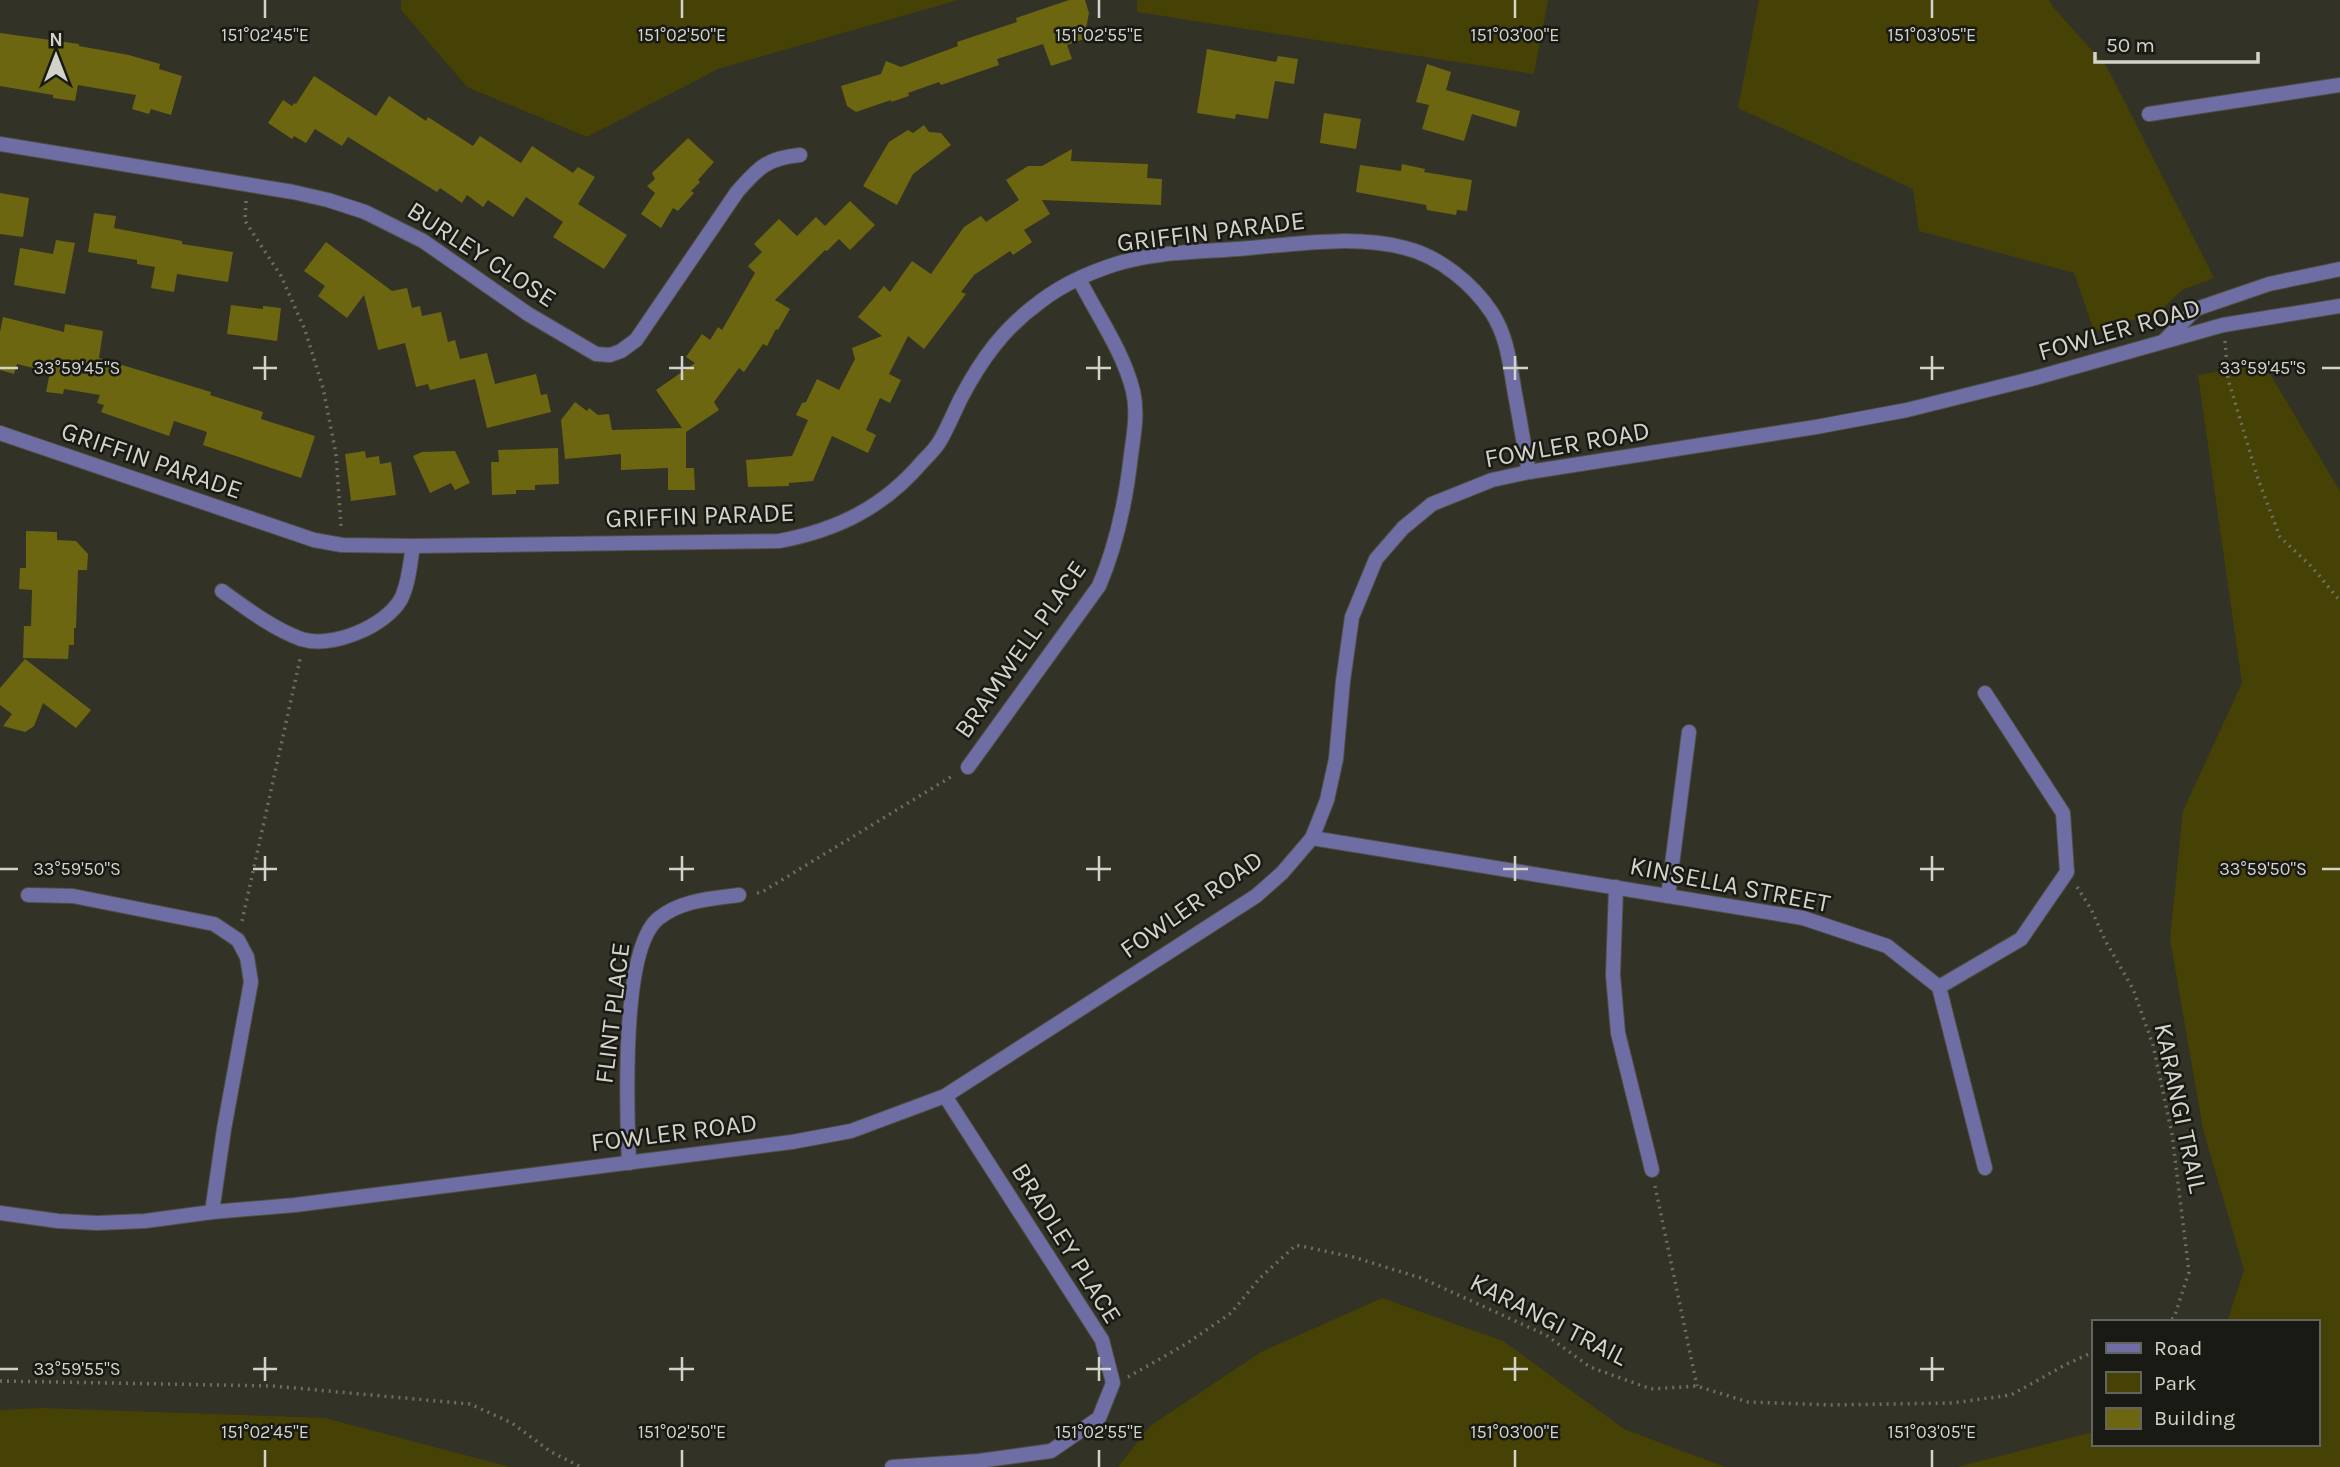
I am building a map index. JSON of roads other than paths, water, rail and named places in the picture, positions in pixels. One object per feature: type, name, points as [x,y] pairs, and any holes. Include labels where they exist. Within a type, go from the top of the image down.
[{"type":"street","points":[[2149,114],[2340,85]]},
{"type":"street","name":"BURLEY CLOSE","points":[[0,144],[328,200],[365,212],[424,240],[528,314],[581,347],[596,354],[610,355],[636,340],[737,192],[752,175],[772,160],[800,155]]},
{"type":"street","name":"GRIFFIN PARADE","points":[[0,433],[314,540],[342,545],[779,541],[829,530],[890,495],[939,443],[962,396],[995,342],[1043,299],[1079,279],[1117,264],[1147,257],[1305,244],[1382,243],[1408,248],[1447,267],[1492,313],[1508,353],[1529,472]]},
{"type":"street","points":[[2164,341],[2196,309],[2269,285],[2340,269]]},
{"type":"street","name":"BRAMWELL PLACE","points":[[968,767],[1099,586],[1108,566],[1120,523],[1128,482],[1136,407],[1133,389],[1120,355],[1079,279]]},
{"type":"street","name":"FOWLER ROAD","points":[[0,1213],[97,1223],[145,1221],[295,1205],[792,1142],[851,1130],[944,1096],[1256,896],[1282,873],[1312,838],[1327,800],[1336,759],[1352,617],[1376,559],[1403,528],[1432,504],[1492,480],[1907,410],[2035,378],[2223,325],[2340,306]]},
{"type":"street","points":[[222,591],[259,617],[304,640],[335,639],[372,626],[396,607],[403,595],[413,546]]},
{"type":"street","points":[[1984,693],[2063,813],[2067,872],[2021,939],[1939,987],[1984,1168]]},
{"type":"street","points":[[1668,896],[1689,732]]},
{"type":"street","name":"KINSELLA STREET","points":[[1312,838],[1803,918],[1887,946],[1939,987]]},
{"type":"street","points":[[1616,887],[1613,975],[1618,1033],[1652,1170]]},
{"type":"street","points":[[28,895],[73,896],[214,924],[238,940],[247,957],[251,982],[212,1212]]},
{"type":"street","name":"FLINT PLACE","points":[[629,1163],[626,1086],[628,1035],[636,972],[645,933],[657,919],[684,903],[739,895]]},
{"type":"street","name":"BRADLEY PLACE","points":[[892,1467],[979,1461],[1051,1451],[1099,1418],[1113,1383],[1101,1340],[944,1096]]}]
